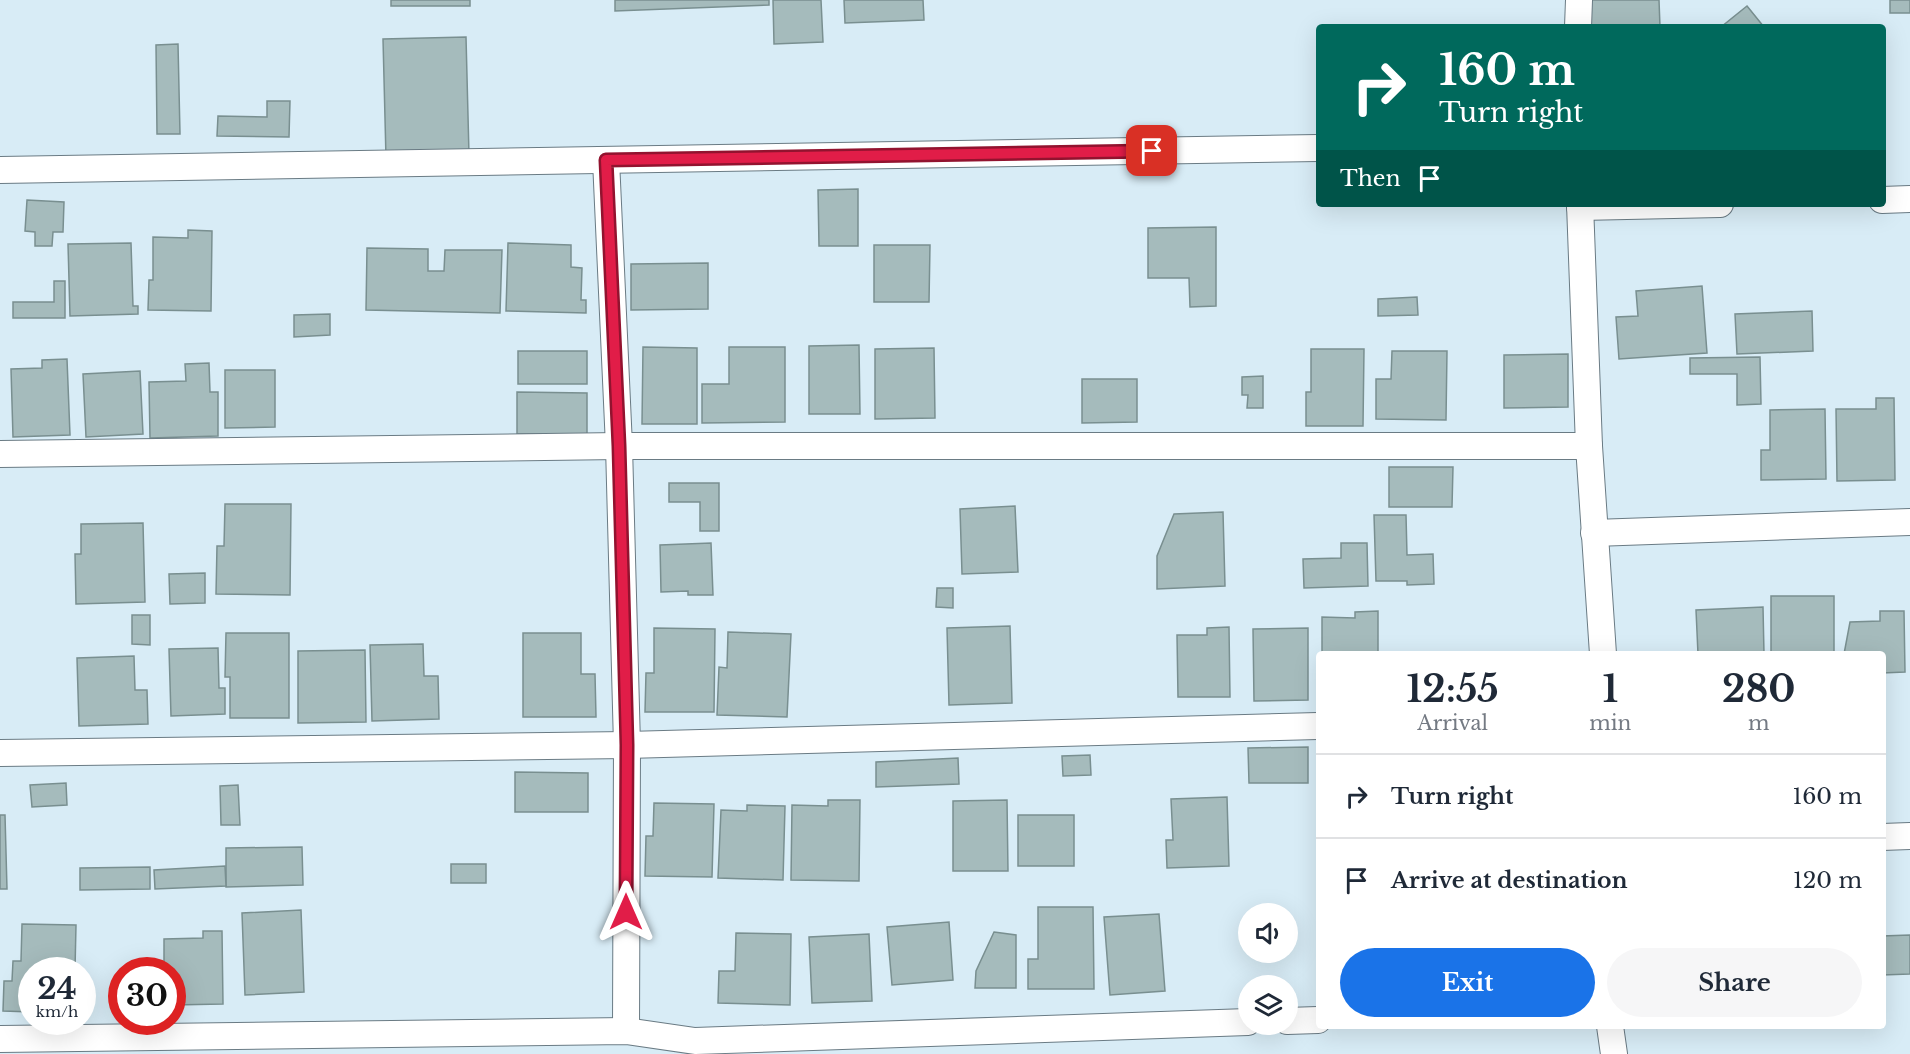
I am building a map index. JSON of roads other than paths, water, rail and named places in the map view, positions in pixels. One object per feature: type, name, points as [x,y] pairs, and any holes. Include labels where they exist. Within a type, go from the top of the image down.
[{"type":"street","points":[[1578,0],[1578,24]]},
{"type":"street","points":[[0,170],[1316,148]]},
{"type":"street","points":[[606,160],[619,446],[627,745],[626,1031]]},
{"type":"street","points":[[1886,200],[1910,199]]},
{"type":"street","points":[[1580,207],[1589,446],[1603,651]]},
{"type":"street","points":[[0,453],[619,446],[1589,446]]},
{"type":"street","points":[[1594,533],[1910,522]]},
{"type":"street","points":[[0,753],[627,745],[1316,726]]},
{"type":"street","points":[[1886,837],[1910,836]]},
{"type":"street","points":[[1298,1021],[1316,1020]]},
{"type":"street","points":[[0,1039],[626,1031],[695,1047],[1238,1022]]},
{"type":"street","points":[[1610,1029],[1614,1054]]}]
